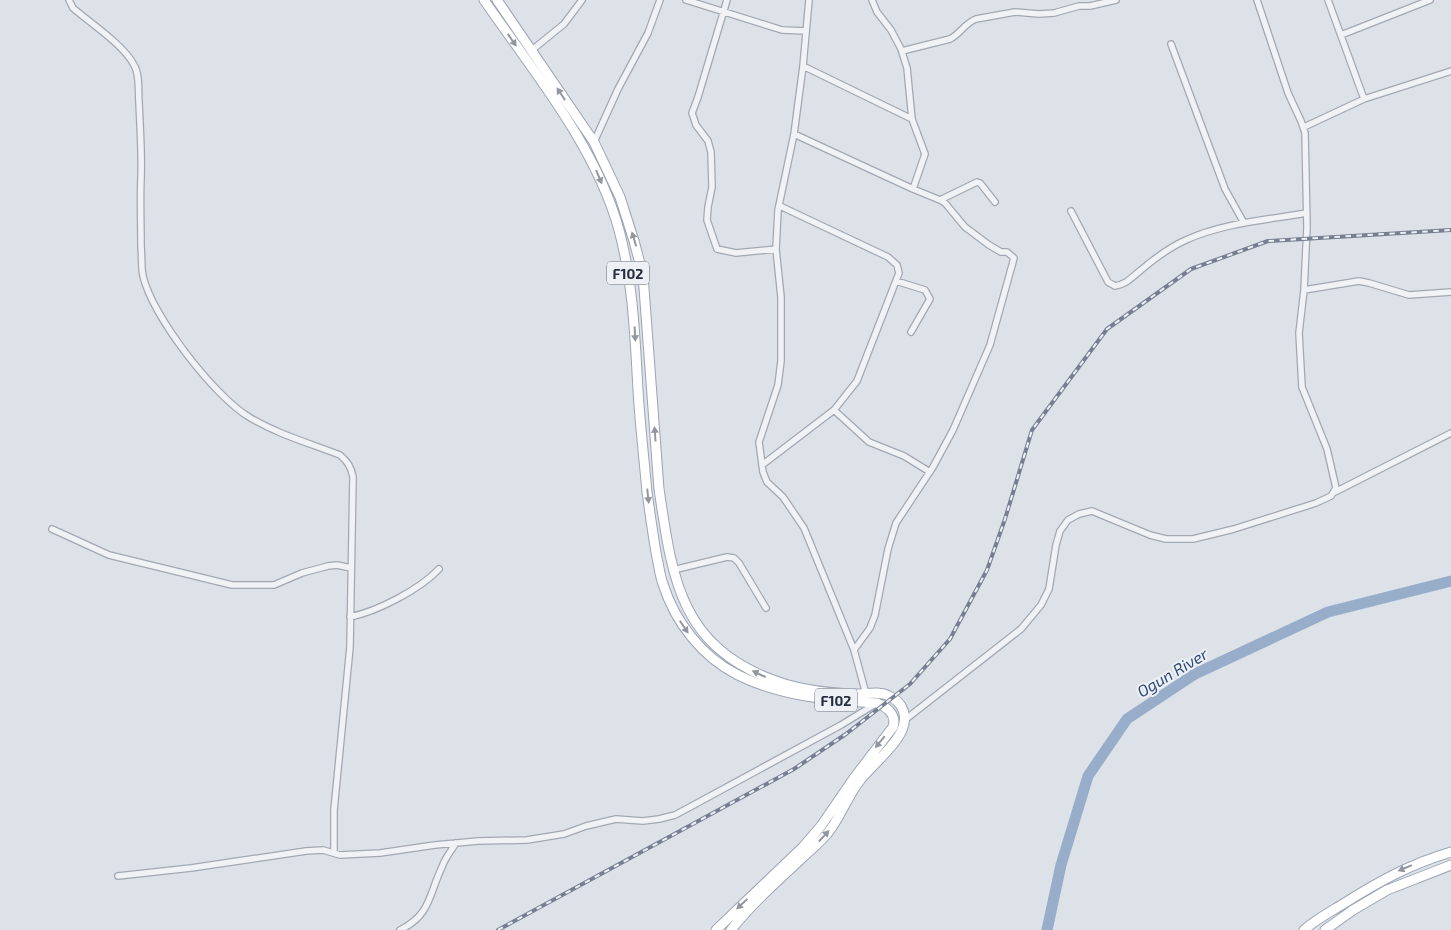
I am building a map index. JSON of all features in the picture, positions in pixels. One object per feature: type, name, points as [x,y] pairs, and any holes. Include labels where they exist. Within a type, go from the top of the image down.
[{"type":"main road","name":"F102","points":[[484,0],[578,137],[596,170],[619,229],[631,292],[650,524],[662,584],[680,620],[690,636],[717,661],[738,675],[766,687],[813,697],[877,703],[887,708],[894,722],[890,731],[803,847],[716,930]]},
{"type":"main road","name":"F102","points":[[498,0],[594,142],[620,197],[634,241],[644,275],[659,489],[675,581],[690,615],[724,654],[774,681],[815,690],[853,694],[879,693],[893,697],[903,708],[906,719]]},
{"type":"main road","points":[[662,584],[675,581]]},
{"type":"main road","points":[[731,930],[752,906],[826,835],[838,821],[860,781],[898,737],[906,719]]},
{"type":"main road","points":[[1304,930],[1397,872],[1425,860],[1451,852]]},
{"type":"main road","points":[[1325,930],[1353,910],[1387,890],[1451,865]]},
{"type":"street","points":[[70,0],[73,8],[130,58],[137,72],[142,157],[140,207],[143,274],[157,311],[203,373],[236,408],[256,421],[340,455],[351,467],[353,477],[350,617],[347,676],[334,810],[334,853]]},
{"type":"street","points":[[532,50],[564,24],[582,0]]},
{"type":"street","points":[[594,142],[611,104],[648,33],[660,0]]},
{"type":"street","points":[[686,0],[782,30],[806,31]]},
{"type":"street","points":[[727,0],[692,113],[696,125],[708,141],[711,152],[712,187],[707,220],[717,249],[736,252],[776,249]]},
{"type":"street","points":[[809,0],[794,134],[778,210],[776,249],[780,297],[781,361],[778,385],[759,442],[762,465],[767,482],[784,497],[804,528],[854,650],[866,694]]},
{"type":"street","points":[[872,0],[902,51],[907,68],[912,119],[925,154],[913,189]]},
{"type":"street","points":[[902,51],[950,39],[956,36],[971,20],[1015,12],[1054,13],[1090,3],[1116,0]]},
{"type":"street","points":[[1257,0],[1288,93],[1304,127],[1306,144],[1306,214],[1304,290],[1299,334],[1302,387],[1327,449],[1336,488],[1335,492]]},
{"type":"street","points":[[1328,0],[1364,99]]},
{"type":"street","points":[[1406,0],[1408,8]]},
{"type":"street","points":[[1341,35],[1430,0]]},
{"type":"street","points":[[1171,44],[1222,182],[1244,224]]},
{"type":"street","points":[[803,66],[912,119]]},
{"type":"street","points":[[1304,127],[1364,99],[1451,71]]},
{"type":"street","points":[[794,134],[940,200],[945,203],[965,227],[989,245],[1001,252],[1011,254],[1014,261],[990,345],[953,430],[930,472],[896,523],[888,549],[875,615],[870,628],[854,650]]},
{"type":"street","points":[[940,200],[977,182],[980,183],[995,202]]},
{"type":"street","points":[[762,465],[834,410],[857,381],[899,273],[897,265],[888,257],[780,206]]},
{"type":"street","points":[[1071,211],[1108,282],[1115,286],[1127,282],[1162,254],[1185,240],[1206,232],[1306,214]]},
{"type":"street","points":[[896,281],[925,290],[930,298],[911,332]]},
{"type":"street","points":[[1304,290],[1359,282],[1369,283],[1409,295],[1451,292]]},
{"type":"street","points":[[834,410],[868,442],[904,456],[930,472]]},
{"type":"street","points":[[906,719],[1021,629],[1041,605],[1049,589],[1060,531],[1068,520],[1079,514],[1092,512],[1166,540],[1193,540],[1316,503],[1451,433]]},
{"type":"street","points":[[52,529],[109,554],[232,586],[274,585],[302,573],[328,566],[337,565],[351,568]]},
{"type":"street","points":[[673,570],[727,556],[734,558],[739,563],[766,608]]},
{"type":"street","points":[[350,617],[365,614],[398,598],[439,569]]},
{"type":"street","points":[[118,876],[191,868],[306,851],[323,850],[340,856],[456,843],[527,840],[564,834],[586,826],[616,819],[643,821],[659,819],[675,815],[842,725],[877,703]]},
{"type":"street","points":[[400,930],[420,917],[428,905],[442,866],[456,843]]},
{"type":"waterway","name":"Ogun River","points":[[1047,930],[1061,865],[1088,776],[1127,719],[1195,674],[1328,612],[1451,581]]},
{"type":"railway","points":[[498,930],[794,769],[846,734],[910,684],[950,639],[987,570],[1005,519],[1032,430],[1107,329],[1191,269],[1268,241],[1451,230]]}]
